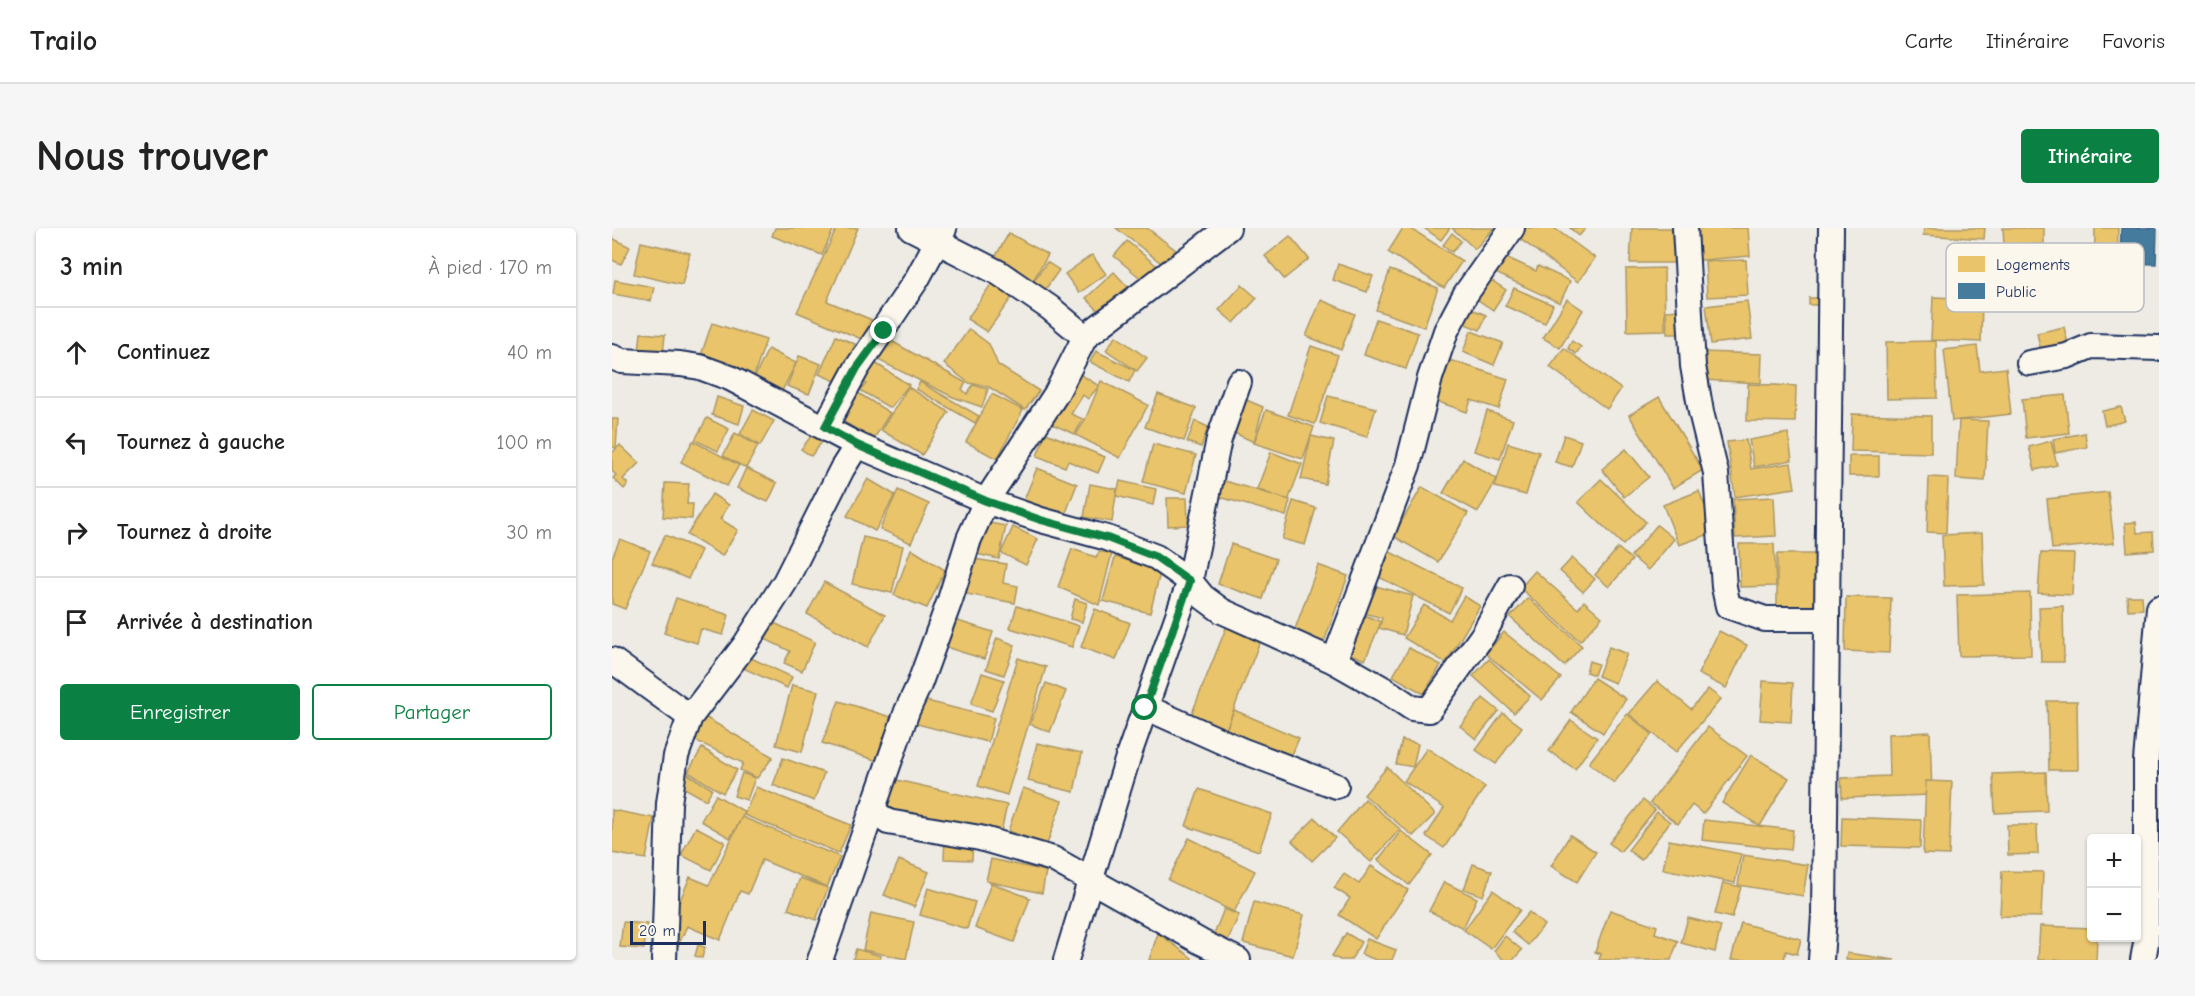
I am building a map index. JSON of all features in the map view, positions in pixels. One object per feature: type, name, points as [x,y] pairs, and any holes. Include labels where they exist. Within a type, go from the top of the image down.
[{"type":"street","points":[[911,228],[941,235],[1050,308],[1084,337]]},
{"type":"street","points":[[820,960],[907,711],[950,600],[969,539],[986,501],[1056,394],[1084,337],[1228,228]]},
{"type":"street","points":[[1334,662],[1408,465],[1430,378],[1446,332],[1465,295],[1512,228]]},
{"type":"street","points":[[1685,228],[1694,366],[1701,412],[1716,473],[1724,587],[1728,606],[1765,619],[1827,619]]},
{"type":"street","points":[[1821,960],[1824,915],[1831,228]]},
{"type":"street","points":[[825,427],[857,368],[916,279],[941,235]]},
{"type":"street","points":[[2029,363],[2067,356],[2091,346],[2159,348]]},
{"type":"street","points":[[612,357],[622,361],[700,367],[730,378],[857,445],[986,501],[1041,520],[1107,538],[1156,557],[1190,581],[1203,597],[1222,611],[1334,662],[1412,708],[1429,710],[1483,635],[1510,586]]},
{"type":"street","points":[[1066,960],[1129,754],[1190,581],[1219,439],[1239,382]]},
{"type":"street","points":[[664,960],[669,803],[676,756],[690,717],[745,645],[785,582],[842,469],[857,445]]},
{"type":"street","points":[[2143,960],[2152,874],[2146,761],[2159,608]]},
{"type":"street","points":[[612,660],[690,717]]},
{"type":"street","points":[[1145,708],[1241,750],[1336,786]]},
{"type":"street","points":[[872,810],[888,822],[980,838],[1053,859],[1201,942],[1238,960]]},
{"type":"building: Logements","points":[[775,228],[834,228],[822,255],[772,236]]},
{"type":"building: Logements","points":[[837,228],[858,228],[827,301],[872,320],[864,340],[797,312]]},
{"type":"building: Logements","points":[[1116,228],[1147,228],[1177,251],[1165,266]]},
{"type":"building: Logements","points":[[1403,228],[1410,228],[1462,261],[1444,288],[1388,252]]},
{"type":"building: Logements","points":[[1424,228],[1450,228],[1441,240]]},
{"type":"building: Logements","points":[[1452,228],[1494,228],[1475,249]]},
{"type":"building: Logements","points":[[1526,228],[1554,228],[1595,258],[1578,282],[1519,238]]},
{"type":"building: Logements","points":[[1570,228],[1586,228],[1579,236]]},
{"type":"building: Logements","points":[[1632,228],[1680,228],[1682,263],[1630,263]]},
{"type":"building: Logements","points":[[1689,228],[1748,228],[1750,256],[1691,261]]},
{"type":"building: Logements","points":[[1924,228],[1985,228],[1984,239],[1923,235]]},
{"type":"building: Logements","points":[[2003,228],[2044,228],[2044,243],[2004,243]]},
{"type":"building: Logements","points":[[2095,228],[2118,228],[2118,243],[2095,243]]},
{"type":"building: Logements","points":[[1009,233],[1048,255],[1031,284],[991,264]]},
{"type":"building: Logements","points":[[1452,233],[1461,241],[1452,252],[1443,245]]},
{"type":"building: Logements","points":[[1290,236],[1309,259],[1284,279],[1265,256]]},
{"type":"building: Logements","points":[[612,238],[630,247],[621,264],[612,260]]},
{"type":"building: Logements","points":[[1127,241],[1157,266],[1144,281],[1114,256]]},
{"type":"building: Logements","points":[[641,242],[690,253],[682,285],[634,274]]},
{"type":"building: Logements","points":[[1497,253],[1536,271],[1538,266],[1570,281],[1560,303],[1489,270]]},
{"type":"building: Logements","points":[[1092,255],[1106,274],[1079,293],[1065,274]]},
{"type":"building: Logements","points":[[1746,260],[1748,295],[1707,297],[1705,261]]},
{"type":"building: Logements","points":[[1047,262],[1059,270],[1045,290],[1033,282]]},
{"type":"building: Logements","points":[[1338,264],[1373,276],[1367,292],[1333,280]]},
{"type":"building: Logements","points":[[1664,268],[1665,330],[1627,331],[1626,269]]},
{"type":"building: Logements","points":[[1390,270],[1438,288],[1424,327],[1376,310]]},
{"type":"building: Logements","points":[[1114,272],[1129,288],[1102,314],[1086,298]]},
{"type":"building: Logements","points":[[1485,276],[1506,290],[1493,310],[1472,296]]},
{"type":"building: Logements","points":[[615,280],[654,287],[651,301],[613,294]]},
{"type":"building: Logements","points":[[992,283],[1012,297],[987,332],[967,319]]},
{"type":"building: Logements","points":[[1242,285],[1257,298],[1234,323],[1219,310]]},
{"type":"building: Logements","points":[[1514,288],[1553,305],[1545,323],[1505,306]]},
{"type":"building: Logements","points":[[1933,297],[1946,298],[1946,312],[1982,312],[1981,342],[1931,340]]},
{"type":"building: Logements","points":[[1809,298],[1822,298],[1822,305],[1809,305]]},
{"type":"building: Logements","points":[[1567,299],[1583,310],[1560,348],[1543,338]]},
{"type":"building: Logements","points":[[1321,300],[1355,314],[1341,350],[1306,336]]},
{"type":"building: Logements","points":[[1747,301],[1752,339],[1711,344],[1706,306]]},
{"type":"building: Logements","points":[[1462,305],[1486,315],[1480,330],[1456,320]]},
{"type":"building: Logements","points":[[1680,310],[1681,334],[1667,334],[1666,311]]},
{"type":"building: Logements","points":[[1376,319],[1418,333],[1406,369],[1364,355]]},
{"type":"building: Logements","points":[[712,323],[766,340],[753,379],[699,361]]},
{"type":"building: Logements","points":[[2064,327],[2069,348],[2041,353],[2037,333]]},
{"type":"building: Logements","points":[[969,329],[989,344],[998,365],[1039,391],[1025,410],[989,387],[969,383],[944,364]]},
{"type":"building: Logements","points":[[1471,331],[1503,343],[1494,365],[1463,352]]},
{"type":"building: Logements","points":[[641,333],[665,335],[663,354],[639,352]]},
{"type":"building: Logements","points":[[836,336],[855,344],[838,382],[819,374]]},
{"type":"building: Logements","points":[[1116,336],[1147,358],[1137,371],[1106,350]]},
{"type":"building: Logements","points":[[886,338],[966,383],[962,389],[967,394],[973,385],[988,389],[982,407],[953,397],[874,358]]},
{"type":"building: Logements","points":[[1572,341],[1581,347],[1576,354],[1568,348]]},
{"type":"building: Logements","points":[[1936,341],[1937,398],[1887,399],[1886,342]]},
{"type":"building: Logements","points":[[1311,346],[1338,355],[1315,424],[1288,415]]},
{"type":"building: Logements","points":[[1977,346],[1980,371],[2006,368],[2011,414],[1952,421],[1944,350]]},
{"type":"building: Logements","points":[[1564,348],[1621,389],[1607,409],[1550,367]]},
{"type":"building: Logements","points":[[768,349],[796,363],[781,393],[754,379]]},
{"type":"building: Logements","points":[[1096,351],[1135,370],[1129,382],[1090,362]]},
{"type":"building: Logements","points":[[1703,352],[1762,354],[1761,383],[1702,380]]},
{"type":"building: Logements","points":[[799,356],[821,364],[809,394],[787,386]]},
{"type":"building: Logements","points":[[869,359],[909,385],[890,408],[860,390],[866,384],[858,376]]},
{"type":"building: Logements","points":[[1446,359],[1508,379],[1499,409],[1471,400],[1467,412],[1433,400]]},
{"type":"building: Logements","points":[[1080,374],[1099,386],[1088,399],[1083,395],[1071,414],[1083,419],[1075,434],[1049,423]]},
{"type":"building: Logements","points":[[1101,381],[1148,405],[1120,458],[1076,435],[1085,420]]},
{"type":"building: Logements","points":[[920,382],[979,416],[975,423],[916,389]]},
{"type":"building: Logements","points":[[1748,384],[1796,386],[1795,422],[1747,421]]},
{"type":"building: Logements","points":[[908,387],[949,412],[922,455],[881,430]]},
{"type":"building: Logements","points":[[855,391],[890,413],[873,440],[838,418]]},
{"type":"building: Logements","points":[[992,394],[1023,410],[997,459],[966,442]]},
{"type":"building: Logements","points":[[1158,394],[1196,408],[1184,441],[1145,427]]},
{"type":"building: Logements","points":[[2065,395],[2069,433],[2026,438],[2022,399]]},
{"type":"building: Logements","points":[[1237,396],[1263,407],[1254,442],[1230,431]]},
{"type":"building: Logements","points":[[1328,396],[1376,408],[1367,437],[1320,423]]},
{"type":"building: Logements","points":[[717,397],[744,406],[739,424],[712,415]]},
{"type":"building: Logements","points":[[1659,397],[1703,470],[1673,488],[1629,415]]},
{"type":"building: Logements","points":[[2121,407],[2125,421],[2105,426],[2102,411]]},
{"type":"building: Logements","points":[[753,410],[774,421],[760,446],[740,434]]},
{"type":"building: Logements","points":[[1266,410],[1314,427],[1303,459],[1254,443]]},
{"type":"building: Logements","points":[[1487,411],[1513,420],[1500,459],[1474,451]]},
{"type":"building: Logements","points":[[1852,414],[1931,416],[1931,453],[1851,451]]},
{"type":"building: Logements","points":[[707,418],[729,429],[718,451],[695,440]]},
{"type":"building: Logements","points":[[612,419],[618,419],[616,448],[612,447]]},
{"type":"building: Logements","points":[[1959,420],[1988,421],[1985,481],[1956,479]]},
{"type":"building: Logements","points":[[1195,421],[1208,427],[1201,447],[1187,442]]},
{"type":"building: Logements","points":[[735,433],[758,446],[746,468],[723,456]]},
{"type":"building: Logements","points":[[1046,433],[1105,457],[1098,473],[1068,461],[1065,467],[1037,456]]},
{"type":"building: Logements","points":[[1788,433],[1792,460],[1754,467],[1749,440]]},
{"type":"building: Logements","points":[[2085,433],[2087,447],[2055,453],[2053,439]]},
{"type":"building: Logements","points":[[812,435],[822,442],[811,456],[801,449]]},
{"type":"building: Logements","points":[[1564,435],[1581,441],[1572,467],[1555,462]]},
{"type":"building: Logements","points":[[1311,436],[1334,441],[1325,484],[1301,479]]},
{"type":"building: Logements","points":[[1746,440],[1751,469],[1791,463],[1795,488],[1735,497],[1727,442]]},
{"type":"building: Logements","points":[[693,441],[739,465],[727,486],[681,462]]},
{"type":"building: Logements","points":[[2051,441],[2057,465],[2035,470],[2029,447]]},
{"type":"building: Logements","points":[[1508,443],[1539,452],[1526,495],[1495,487]]},
{"type":"building: Logements","points":[[1153,444],[1196,455],[1186,493],[1143,482]]},
{"type":"building: Logements","points":[[620,445],[639,463],[623,479],[628,484],[624,489],[613,478],[616,475],[612,471],[612,453]]},
{"type":"building: Logements","points":[[1626,449],[1649,477],[1624,497],[1602,469]]},
{"type":"building: Logements","points":[[1271,452],[1302,464],[1288,501],[1257,489]]},
{"type":"building: Logements","points":[[1849,456],[1879,456],[1879,476],[1849,476]]},
{"type":"building: Logements","points":[[1463,459],[1497,479],[1478,512],[1443,493]]},
{"type":"building: Logements","points":[[746,468],[777,483],[768,502],[737,488]]},
{"type":"building: Logements","points":[[1037,468],[1077,484],[1065,515],[1024,500]]},
{"type":"building: Logements","points":[[1929,477],[1948,478],[1946,533],[1927,532]]},
{"type":"building: Logements","points":[[1214,478],[1290,500],[1286,516],[1209,494]]},
{"type":"building: Logements","points":[[868,479],[895,495],[875,531],[847,516]]},
{"type":"building: Logements","points":[[1601,479],[1646,522],[1623,545],[1578,502]]},
{"type":"building: Logements","points":[[1120,481],[1156,489],[1153,505],[1116,496]]},
{"type":"building: Logements","points":[[665,483],[689,484],[687,504],[693,504],[692,519],[663,517]]},
{"type":"building: Logements","points":[[1090,484],[1117,489],[1112,522],[1084,517]]},
{"type":"building: Logements","points":[[1422,487],[1468,513],[1438,562],[1393,536]]},
{"type":"building: Logements","points":[[898,490],[929,504],[911,543],[880,529]]},
{"type":"building: Logements","points":[[1699,491],[1715,532],[1679,545],[1663,505]]},
{"type":"building: Logements","points":[[2108,492],[2114,543],[2052,549],[2047,499]]},
{"type":"building: Logements","points":[[712,494],[729,505],[720,519],[738,530],[722,556],[687,535]]},
{"type":"building: Logements","points":[[1774,497],[1776,536],[1735,538],[1733,499]]},
{"type":"building: Logements","points":[[1167,498],[1187,498],[1188,525],[1168,526]]},
{"type":"building: Logements","points":[[1293,501],[1316,508],[1305,545],[1282,539]]},
{"type":"building: Logements","points":[[979,521],[1006,526],[999,559],[972,553]]},
{"type":"building: Logements","points":[[2136,522],[2137,533],[2153,532],[2154,550],[2127,552],[2125,523]]},
{"type":"building: Logements","points":[[1657,525],[1674,539],[1648,570],[1631,556]]},
{"type":"building: Logements","points":[[1013,527],[1038,539],[1026,565],[1001,553]]},
{"type":"building: Logements","points":[[1982,533],[1984,585],[1944,586],[1942,535]]},
{"type":"building: Logements","points":[[665,535],[701,550],[688,579],[652,563]]},
{"type":"building: Logements","points":[[863,537],[903,546],[892,593],[852,584]]},
{"type":"building: Logements","points":[[620,539],[650,551],[625,609],[612,604],[612,558]]},
{"type":"building: Logements","points":[[1231,544],[1276,559],[1263,599],[1218,584]]},
{"type":"building: Logements","points":[[1739,544],[1774,544],[1776,586],[1740,587]]},
{"type":"building: Logements","points":[[1618,548],[1632,560],[1609,587],[1595,575]]},
{"type":"building: Logements","points":[[911,549],[945,570],[927,608],[894,595]]},
{"type":"building: Logements","points":[[1072,549],[1096,557],[1099,552],[1112,553],[1099,605],[1058,587]]},
{"type":"building: Logements","points":[[1388,551],[1462,588],[1449,613],[1375,575]]},
{"type":"building: Logements","points":[[2041,553],[2074,554],[2072,595],[2038,593]]},
{"type":"building: Logements","points":[[1777,554],[1815,554],[1814,616],[1777,616]]},
{"type":"building: Logements","points":[[1115,557],[1161,569],[1150,613],[1103,601]]},
{"type":"building: Logements","points":[[967,558],[1006,564],[1003,583],[1018,586],[1015,603],[961,593]]},
{"type":"building: Logements","points":[[1572,558],[1595,579],[1583,592],[1560,571]]},
{"type":"building: Logements","points":[[1318,565],[1348,576],[1324,642],[1294,632]]},
{"type":"building: Logements","points":[[1535,571],[1578,609],[1584,601],[1602,617],[1580,641],[1520,588]]},
{"type":"building: Logements","points":[[824,582],[885,615],[868,647],[807,614]]},
{"type":"building: Logements","points":[[1368,584],[1413,596],[1403,635],[1379,628],[1382,618],[1360,612]]},
{"type":"building: Logements","points":[[2030,593],[2031,655],[1959,656],[1957,595]]},
{"type":"building: Logements","points":[[1464,596],[1480,606],[1446,663],[1404,638],[1424,605],[1450,620]]},
{"type":"building: Logements","points":[[2127,596],[2142,596],[2143,609],[2128,610]]},
{"type":"building: Logements","points":[[1846,597],[1891,598],[1889,653],[1845,651]]},
{"type":"building: Logements","points":[[676,598],[729,615],[723,635],[701,629],[697,643],[664,633]]},
{"type":"building: Logements","points":[[1528,598],[1582,646],[1564,666],[1510,617]]},
{"type":"building: Logements","points":[[1075,599],[1087,603],[1082,622],[1070,619]]},
{"type":"building: Logements","points":[[1017,606],[1079,626],[1072,647],[1010,628]]},
{"type":"building: Logements","points":[[2063,606],[2064,662],[2041,662],[2039,607]]},
{"type":"building: Logements","points":[[1095,609],[1130,623],[1116,660],[1081,647]]},
{"type":"building: Logements","points":[[1362,614],[1381,622],[1365,660],[1346,652]]},
{"type":"building: Logements","points":[[948,618],[993,632],[984,659],[939,645]]},
{"type":"building: Logements","points":[[774,623],[815,642],[802,671],[784,663],[790,651],[765,639]]},
{"type":"building: Logements","points":[[1228,623],[1262,636],[1225,732],[1190,718]]},
{"type":"building: Logements","points":[[1719,631],[1747,645],[1726,688],[1698,674]]},
{"type":"building: Logements","points":[[1504,632],[1561,678],[1542,700],[1486,654]]},
{"type":"building: Logements","points":[[997,638],[1015,645],[1004,675],[986,669]]},
{"type":"building: Logements","points":[[1609,647],[1627,654],[1615,683],[1598,676]]},
{"type":"building: Logements","points":[[1409,648],[1441,665],[1424,694],[1393,676]]},
{"type":"building: Logements","points":[[749,657],[792,677],[787,688],[743,668]]},
{"type":"building: Logements","points":[[1018,658],[1046,667],[1007,795],[978,786]]},
{"type":"building: Logements","points":[[1489,659],[1530,696],[1514,713],[1473,676]]},
{"type":"building: Logements","points":[[1589,661],[1598,664],[1594,675],[1586,672]]},
{"type":"building: Logements","points":[[982,673],[1004,680],[992,711],[971,704]]},
{"type":"building: Logements","points":[[1594,678],[1626,699],[1603,733],[1571,712]]},
{"type":"building: Logements","points":[[1657,681],[1691,709],[1708,689],[1721,699],[1676,752],[1629,714]]},
{"type":"building: Logements","points":[[1763,681],[1793,683],[1791,722],[1760,720]]},
{"type":"building: Logements","points":[[1046,683],[1066,691],[1050,732],[1030,724]]},
{"type":"building: Logements","points":[[792,685],[818,691],[802,752],[776,745]]},
{"type":"building: Logements","points":[[1483,698],[1499,711],[1476,739],[1460,726]]},
{"type":"building: Logements","points":[[919,699],[994,718],[988,742],[913,723]]},
{"type":"building: Logements","points":[[839,701],[891,717],[878,761],[822,743]]},
{"type":"building: Logements","points":[[2047,701],[2077,701],[2078,770],[2049,770]]},
{"type":"building: Logements","points":[[1234,710],[1299,738],[1289,762],[1224,735]]},
{"type":"building: Logements","points":[[1503,713],[1522,727],[1496,764],[1476,750]]},
{"type":"building: Logements","points":[[1627,714],[1652,734],[1614,783],[1589,763]]},
{"type":"building: Logements","points":[[703,716],[773,757],[757,778],[740,770],[743,763],[692,739]]},
{"type":"building: Logements","points":[[1571,720],[1597,738],[1575,769],[1549,751]]},
{"type":"building: Logements","points":[[1708,727],[1747,756],[1703,814],[1692,805],[1678,824],[1650,803]]},
{"type":"building: Logements","points":[[1930,732],[1932,795],[1842,798],[1841,778],[1889,776],[1888,734]]},
{"type":"building: Logements","points":[[1402,740],[1418,744],[1413,767],[1396,764]]},
{"type":"building: Logements","points":[[1037,743],[1082,753],[1074,792],[1028,781]]},
{"type":"building: Logements","points":[[702,748],[737,770],[723,793],[688,772]]},
{"type":"building: Logements","points":[[1427,748],[1485,787],[1444,848],[1426,836],[1444,808],[1404,781]]},
{"type":"building: Logements","points":[[1751,755],[1789,778],[1760,826],[1722,803]]},
{"type":"building: Logements","points":[[783,758],[824,773],[814,801],[773,785]]},
{"type":"building: Logements","points":[[1387,767],[1435,814],[1413,836],[1364,795]]},
{"type":"building: Logements","points":[[2046,772],[2047,811],[1995,813],[1993,774]]},
{"type":"building: Logements","points":[[686,773],[712,789],[706,800],[679,785]]},
{"type":"building: Logements","points":[[742,773],[755,778],[747,800],[734,796]]},
{"type":"building: Logements","points":[[892,779],[1007,805],[999,841],[884,815]]},
{"type":"building: Logements","points":[[1926,781],[1952,782],[1949,855],[1923,854]]},
{"type":"building: Logements","points":[[756,787],[851,825],[839,853],[744,815]]},
{"type":"building: Logements","points":[[1023,788],[1062,801],[1047,844],[1008,831]]},
{"type":"building: Logements","points":[[1199,789],[1272,814],[1259,851],[1186,826]]},
{"type":"building: Logements","points":[[716,795],[745,812],[730,838],[701,821]]},
{"type":"building: Logements","points":[[1365,799],[1400,829],[1371,862],[1337,832]]},
{"type":"building: Logements","points":[[1643,800],[1655,810],[1620,852],[1609,843]]},
{"type":"building: Logements","points":[[612,810],[654,818],[646,859],[612,853]]},
{"type":"building: Logements","points":[[1657,812],[1670,822],[1641,860],[1628,850]]},
{"type":"building: Logements","points":[[742,817],[840,857],[827,887],[762,860],[748,894],[740,891],[720,940],[687,926],[678,946],[663,940],[690,877],[709,885]]},
{"type":"building: Logements","points":[[1842,817],[1921,820],[1920,848],[1841,846]]},
{"type":"building: Logements","points":[[1315,818],[1335,838],[1312,861],[1292,841]]},
{"type":"building: Logements","points":[[1704,820],[1793,830],[1791,850],[1702,840]]},
{"type":"building: Logements","points":[[2007,825],[2037,825],[2038,854],[2008,855]]},
{"type":"building: Logements","points":[[696,827],[725,842],[711,870],[681,855]]},
{"type":"building: Logements","points":[[1401,831],[1432,855],[1409,885],[1378,860]]},
{"type":"building: Logements","points":[[1570,835],[1596,852],[1577,882],[1551,866]]},
{"type":"building: Logements","points":[[945,836],[973,837],[972,860],[944,859]]},
{"type":"building: Logements","points":[[1189,838],[1255,871],[1234,912],[1168,880]]},
{"type":"building: Logements","points":[[1669,840],[1741,854],[1735,883],[1663,869]]},
{"type":"building: Logements","points":[[1743,855],[1808,865],[1803,896],[1738,885]]},
{"type":"building: Logements","points":[[991,859],[1046,871],[1042,893],[986,881]]},
{"type":"building: Logements","points":[[899,860],[929,872],[914,907],[884,895]]},
{"type":"building: Logements","points":[[1473,864],[1492,871],[1483,896],[1464,889]]},
{"type":"building: Logements","points":[[1371,866],[1408,890],[1376,939],[1339,915],[1350,898],[1334,888],[1344,874],[1359,884]]},
{"type":"building: Logements","points":[[2002,871],[2043,872],[2041,917],[2000,916]]},
{"type":"building: Logements","points":[[800,878],[828,888],[816,920],[788,909]]},
{"type":"building: Logements","points":[[1444,882],[1477,898],[1463,928],[1429,911]]},
{"type":"building: Logements","points":[[991,883],[1030,898],[1014,942],[975,928]]},
{"type":"building: Logements","points":[[1723,883],[1741,887],[1732,918],[1715,914]]},
{"type":"building: Logements","points":[[928,888],[975,902],[967,929],[920,915]]},
{"type":"building: Logements","points":[[1493,890],[1520,910],[1491,949],[1464,930]]},
{"type":"building: Logements","points":[[1254,902],[1304,915],[1293,956],[1243,943]]},
{"type":"building: Logements","points":[[1224,909],[1239,915],[1226,945],[1212,939]]},
{"type":"building: Logements","points":[[1610,910],[1657,926],[1655,933],[1678,941],[1671,960],[1599,960],[1601,954],[1595,952]]},
{"type":"building: Logements","points":[[1529,912],[1544,925],[1528,945],[1512,932]]},
{"type":"building: Logements","points":[[871,913],[914,922],[906,959],[863,950]]},
{"type":"building: Logements","points":[[1688,918],[1721,926],[1715,952],[1681,943]]},
{"type":"building: Logements","points":[[623,922],[647,924],[644,949],[620,947]]},
{"type":"building: Logements","points":[[1741,923],[1801,939],[1797,954],[1786,951],[1784,959],[1787,960],[1731,960]]},
{"type":"building: Logements","points":[[2040,926],[2087,928],[2087,942],[2097,942],[2096,960],[2038,960]]},
{"type":"building: Logements","points":[[1158,933],[1192,958],[1191,960],[1149,960]]},
{"type":"building: Logements","points":[[1346,933],[1361,942],[1351,960],[1340,960],[1332,956]]},
{"type":"building: Logements","points":[[1505,936],[1522,950],[1513,960],[1504,960],[1494,951]]},
{"type":"building: Logements","points":[[1367,939],[1396,950],[1392,960],[1376,960],[1361,954]]},
{"type":"building: Logements","points":[[698,945],[705,947],[702,958],[695,956]]},
{"type":"building: Logements","points":[[856,949],[881,956],[880,960],[853,959]]},
{"type":"building: Logements","points":[[1847,953],[1895,960],[1846,960]]},
{"type":"building: Public","points":[[2121,228],[2157,228],[2156,264],[2144,264],[2144,243],[2121,243]]},
{"type":"route","points":[[884,331],[857,368],[825,427],[857,445],[986,501],[1041,520],[1107,538],[1156,557],[1190,581],[1145,708]]}]
